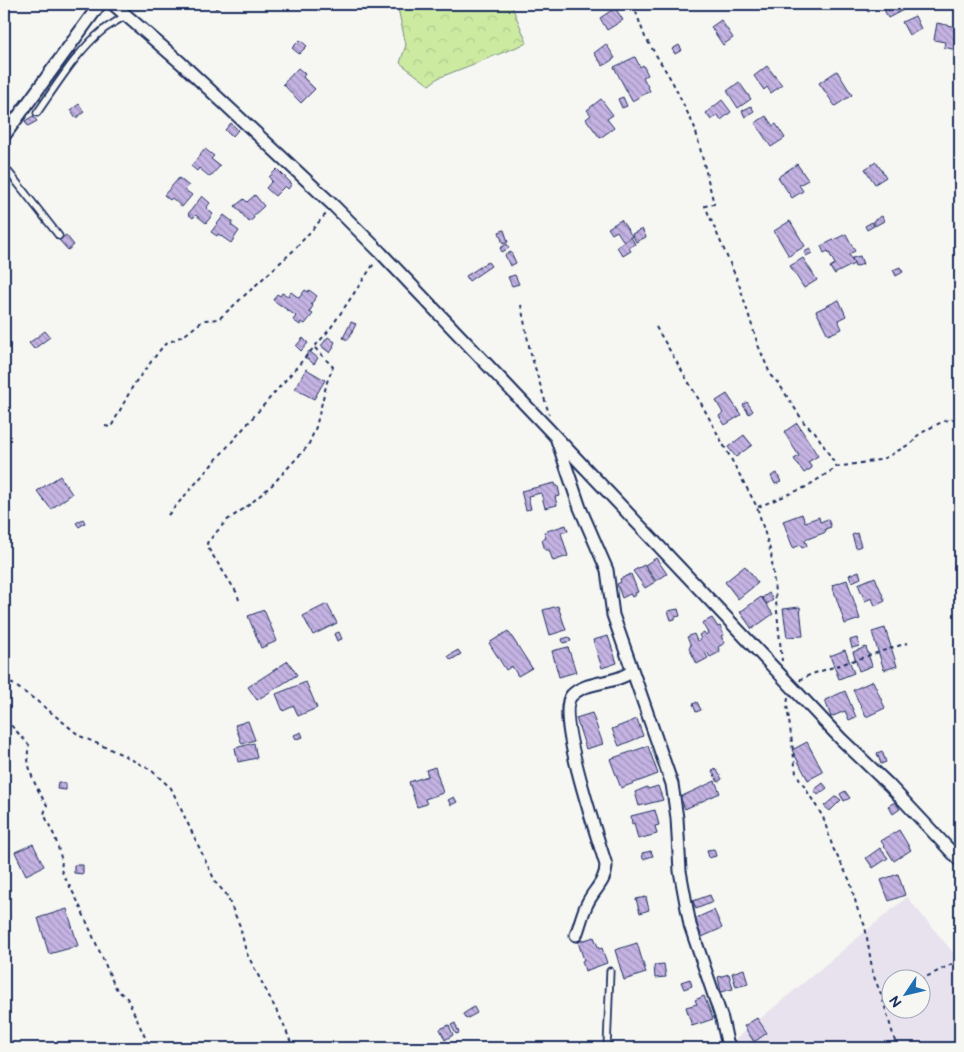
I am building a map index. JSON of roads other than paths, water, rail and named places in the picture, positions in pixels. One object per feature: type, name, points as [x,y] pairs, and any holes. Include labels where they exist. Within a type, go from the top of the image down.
[{"type":"street","points":[[4,136],[100,4]]},
{"type":"street","points":[[113,4],[180,63],[334,206],[381,253],[840,740],[889,785],[960,861]]},
{"type":"street","points":[[555,436],[580,508],[607,570],[613,615],[672,784],[677,818],[680,870],[690,925],[731,1048]]},
{"type":"street","points":[[576,935],[587,904],[606,874],[606,864],[574,754],[567,710],[568,702],[577,691],[619,679],[632,671]]},
{"type":"lane","points":[[37,113],[90,42],[103,30],[126,15]]},
{"type":"lane","points":[[4,166],[59,236]]},
{"type":"lane","points":[[606,1048],[610,971]]}]
